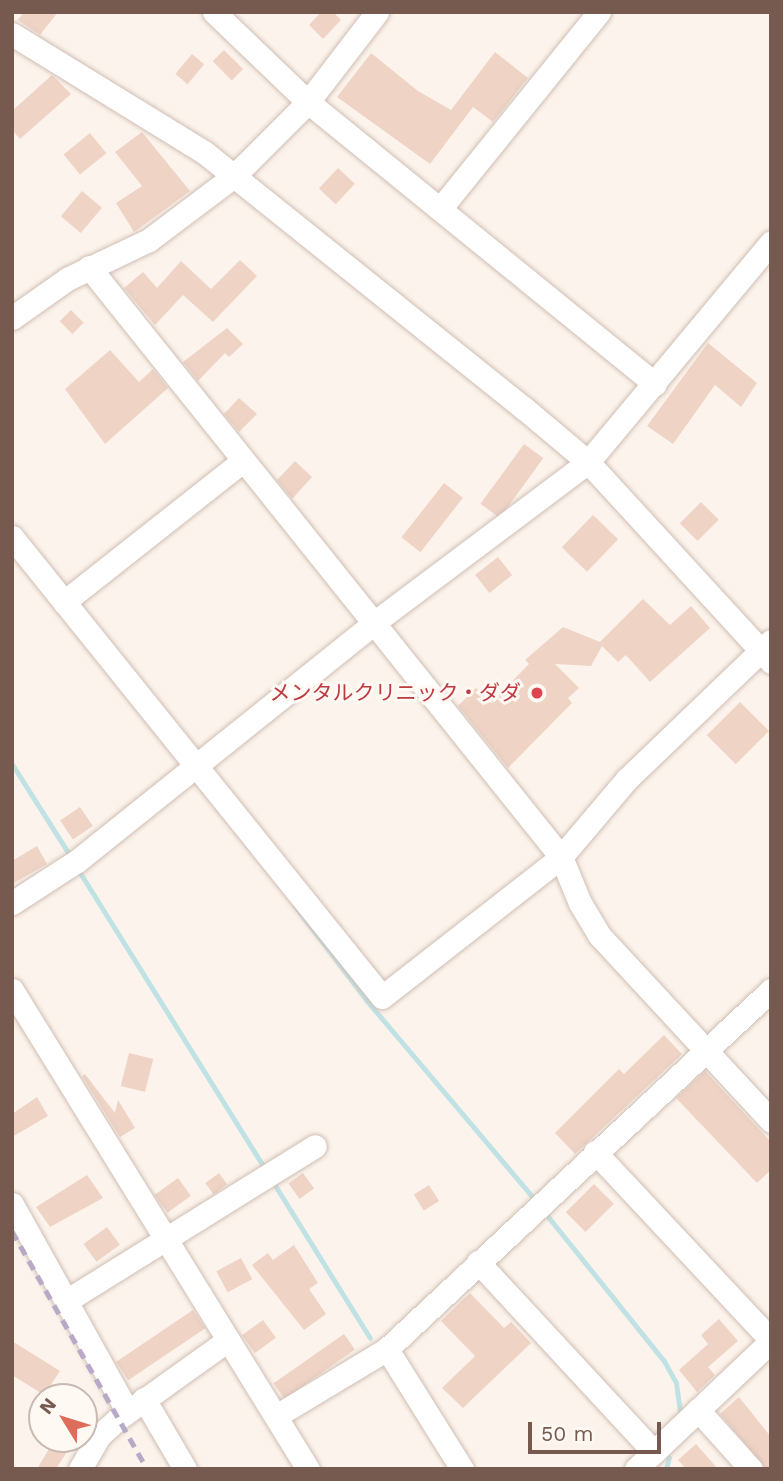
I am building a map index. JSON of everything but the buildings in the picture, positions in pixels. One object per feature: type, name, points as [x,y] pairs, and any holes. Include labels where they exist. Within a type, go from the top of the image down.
[{"type":"street","points":[[214,12],[308,102],[655,384]]},
{"type":"street","points":[[12,318],[89,267],[149,240],[234,176],[308,102],[377,12]]},
{"type":"street","points":[[440,209],[599,12]]},
{"type":"street","points":[[12,34],[166,126],[234,176],[588,462],[767,651],[637,769],[561,857],[382,997],[193,766],[12,537]]},
{"type":"street","points":[[12,903],[73,865],[374,622],[588,462],[766,259]]},
{"type":"street","points":[[89,267],[241,462],[374,622],[561,857],[580,903],[599,935],[771,1121]]},
{"type":"street","points":[[64,602],[241,462]]},
{"type":"street","points":[[12,990],[308,1469]]},
{"type":"street","points":[[276,1416],[387,1349],[771,990]]},
{"type":"street","points":[[66,1301],[315,1146]]},
{"type":"street","points":[[595,1152],[771,1341],[636,1469]]},
{"type":"street","points":[[12,1204],[66,1301],[136,1405],[185,1469]]},
{"type":"street","points":[[478,1262],[654,1452]]},
{"type":"street","points":[[80,1469],[100,1435],[136,1405],[229,1340]]},
{"type":"street","points":[[387,1349],[462,1469]]},
{"type":"street","points":[[698,1410],[751,1469]]},
{"type":"waterway","points":[[12,764],[72,859]]},
{"type":"waterway","points":[[77,868],[266,1171]]},
{"type":"waterway","points":[[295,906],[367,1001],[532,1196]]},
{"type":"waterway","points":[[271,1179],[370,1338]]},
{"type":"waterway","points":[[545,1213],[664,1361],[676,1383],[680,1412]]},
{"type":"waterway","points":[[666,1469],[669,1457]]},
{"type":"railway","points":[[12,1231],[147,1469]]},
{"type":"place","name":"メンタルクリニック・ダダ","points":[[537,693]]}]
